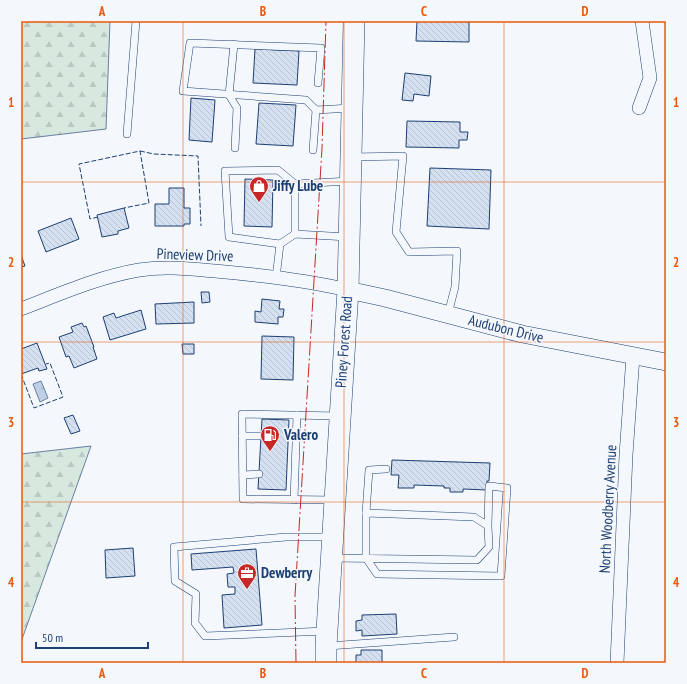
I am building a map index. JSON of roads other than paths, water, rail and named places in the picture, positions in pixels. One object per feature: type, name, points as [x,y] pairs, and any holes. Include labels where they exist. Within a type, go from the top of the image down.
[{"type":"main road","name":"Piney Forest Road","points":[[326,647],[339,416],[348,290],[354,21]]},
{"type":"street","points":[[639,108],[650,78],[642,21]]},
{"type":"street","name":"Pineview Drive","points":[[21,309],[110,276],[140,270],[170,268],[240,273],[326,285],[348,290]]},
{"type":"street","name":"Audubon Drive","points":[[348,290],[522,334],[666,362]]},
{"type":"street","name":"North Woodberry Avenue","points":[[617,663],[626,455],[633,356]]},
{"type":"lane","points":[[127,134],[136,21]]},
{"type":"lane","points":[[318,83],[321,48],[190,42],[183,91],[306,100],[316,110],[351,108]]},
{"type":"lane","points":[[234,44],[229,95],[237,108],[235,148]]},
{"type":"lane","points":[[313,150],[316,110]]},
{"type":"lane","points":[[350,158],[403,156],[396,232],[408,252],[458,251],[455,287],[448,315]]},
{"type":"lane","points":[[349,237],[295,234],[280,244],[229,237],[225,171],[278,170],[295,184],[350,181]]},
{"type":"lane","points":[[295,184],[295,234]]},
{"type":"lane","points":[[276,278],[280,244]]},
{"type":"lane","points":[[334,500],[242,499],[242,414],[339,416]]},
{"type":"lane","points":[[294,500],[291,474],[292,436],[297,415]]},
{"type":"lane","points":[[242,436],[261,436]]},
{"type":"lane","points":[[331,558],[366,558],[477,560],[489,547],[489,486],[507,488],[501,576],[377,574],[366,558],[366,513],[369,470],[386,469]]},
{"type":"lane","points":[[243,475],[259,474]]},
{"type":"lane","points":[[366,513],[474,517],[488,526]]},
{"type":"lane","points":[[333,537],[286,537],[174,547],[175,581],[196,594],[195,622],[205,636],[326,647],[454,637]]},
{"type":"water","points":[[41,381],[48,398],[40,402],[33,384]]},
{"type":"place","name":"Jiffy Lube","points":[[259,203]]},
{"type":"place","name":"Valero","points":[[270,452]]},
{"type":"place","name":"Dewberry","points":[[247,590]]}]
